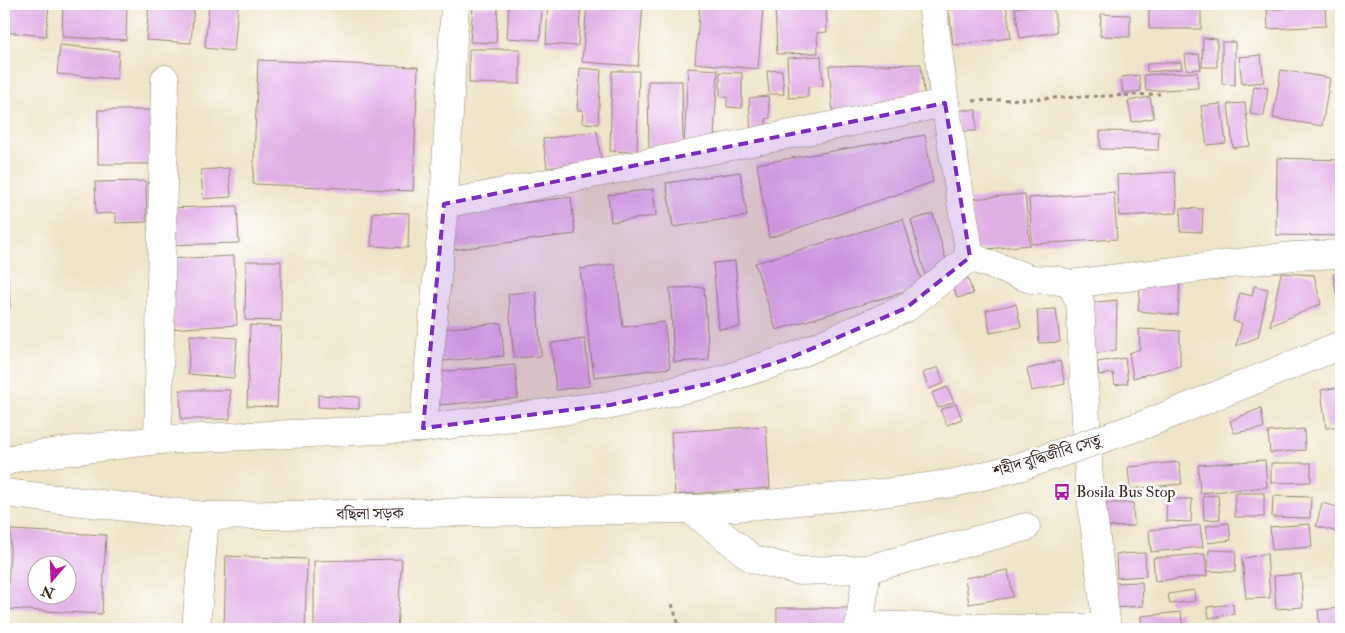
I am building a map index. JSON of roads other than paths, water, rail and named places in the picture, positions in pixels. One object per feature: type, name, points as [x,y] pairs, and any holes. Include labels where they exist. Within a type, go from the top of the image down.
[{"type":"street","points":[[423,428],[444,204],[455,4]]},
{"type":"street","points":[[932,4],[945,103],[970,257]]},
{"type":"street","points":[[158,440],[165,79]]},
{"type":"street","points":[[444,204],[945,103]]},
{"type":"street","points":[[970,257],[1032,279],[1056,280],[1071,284],[1292,256],[1341,254]]},
{"type":"street","points":[[4,462],[19,457],[158,440],[423,428],[610,405],[712,383],[790,358],[906,308],[970,257]]},
{"type":"street","points":[[867,569],[859,627],[1107,628],[1089,480],[1080,302],[1071,284]]},
{"type":"street","name":"শহীদ বুদ্ধিজীবি সেতু","points":[[737,507],[883,493],[954,483],[1018,467],[1146,424],[1341,345]]},
{"type":"street","name":"বছিলা সড়ক","points":[[4,493],[205,516],[690,510],[737,507]]},
{"type":"street","points":[[690,510],[753,559],[800,571],[867,569],[1026,527]]},
{"type":"street","points":[[196,629],[205,516]]},
{"type":"place","name":"Bosila Bus Stop","points":[[1062,492]]}]
